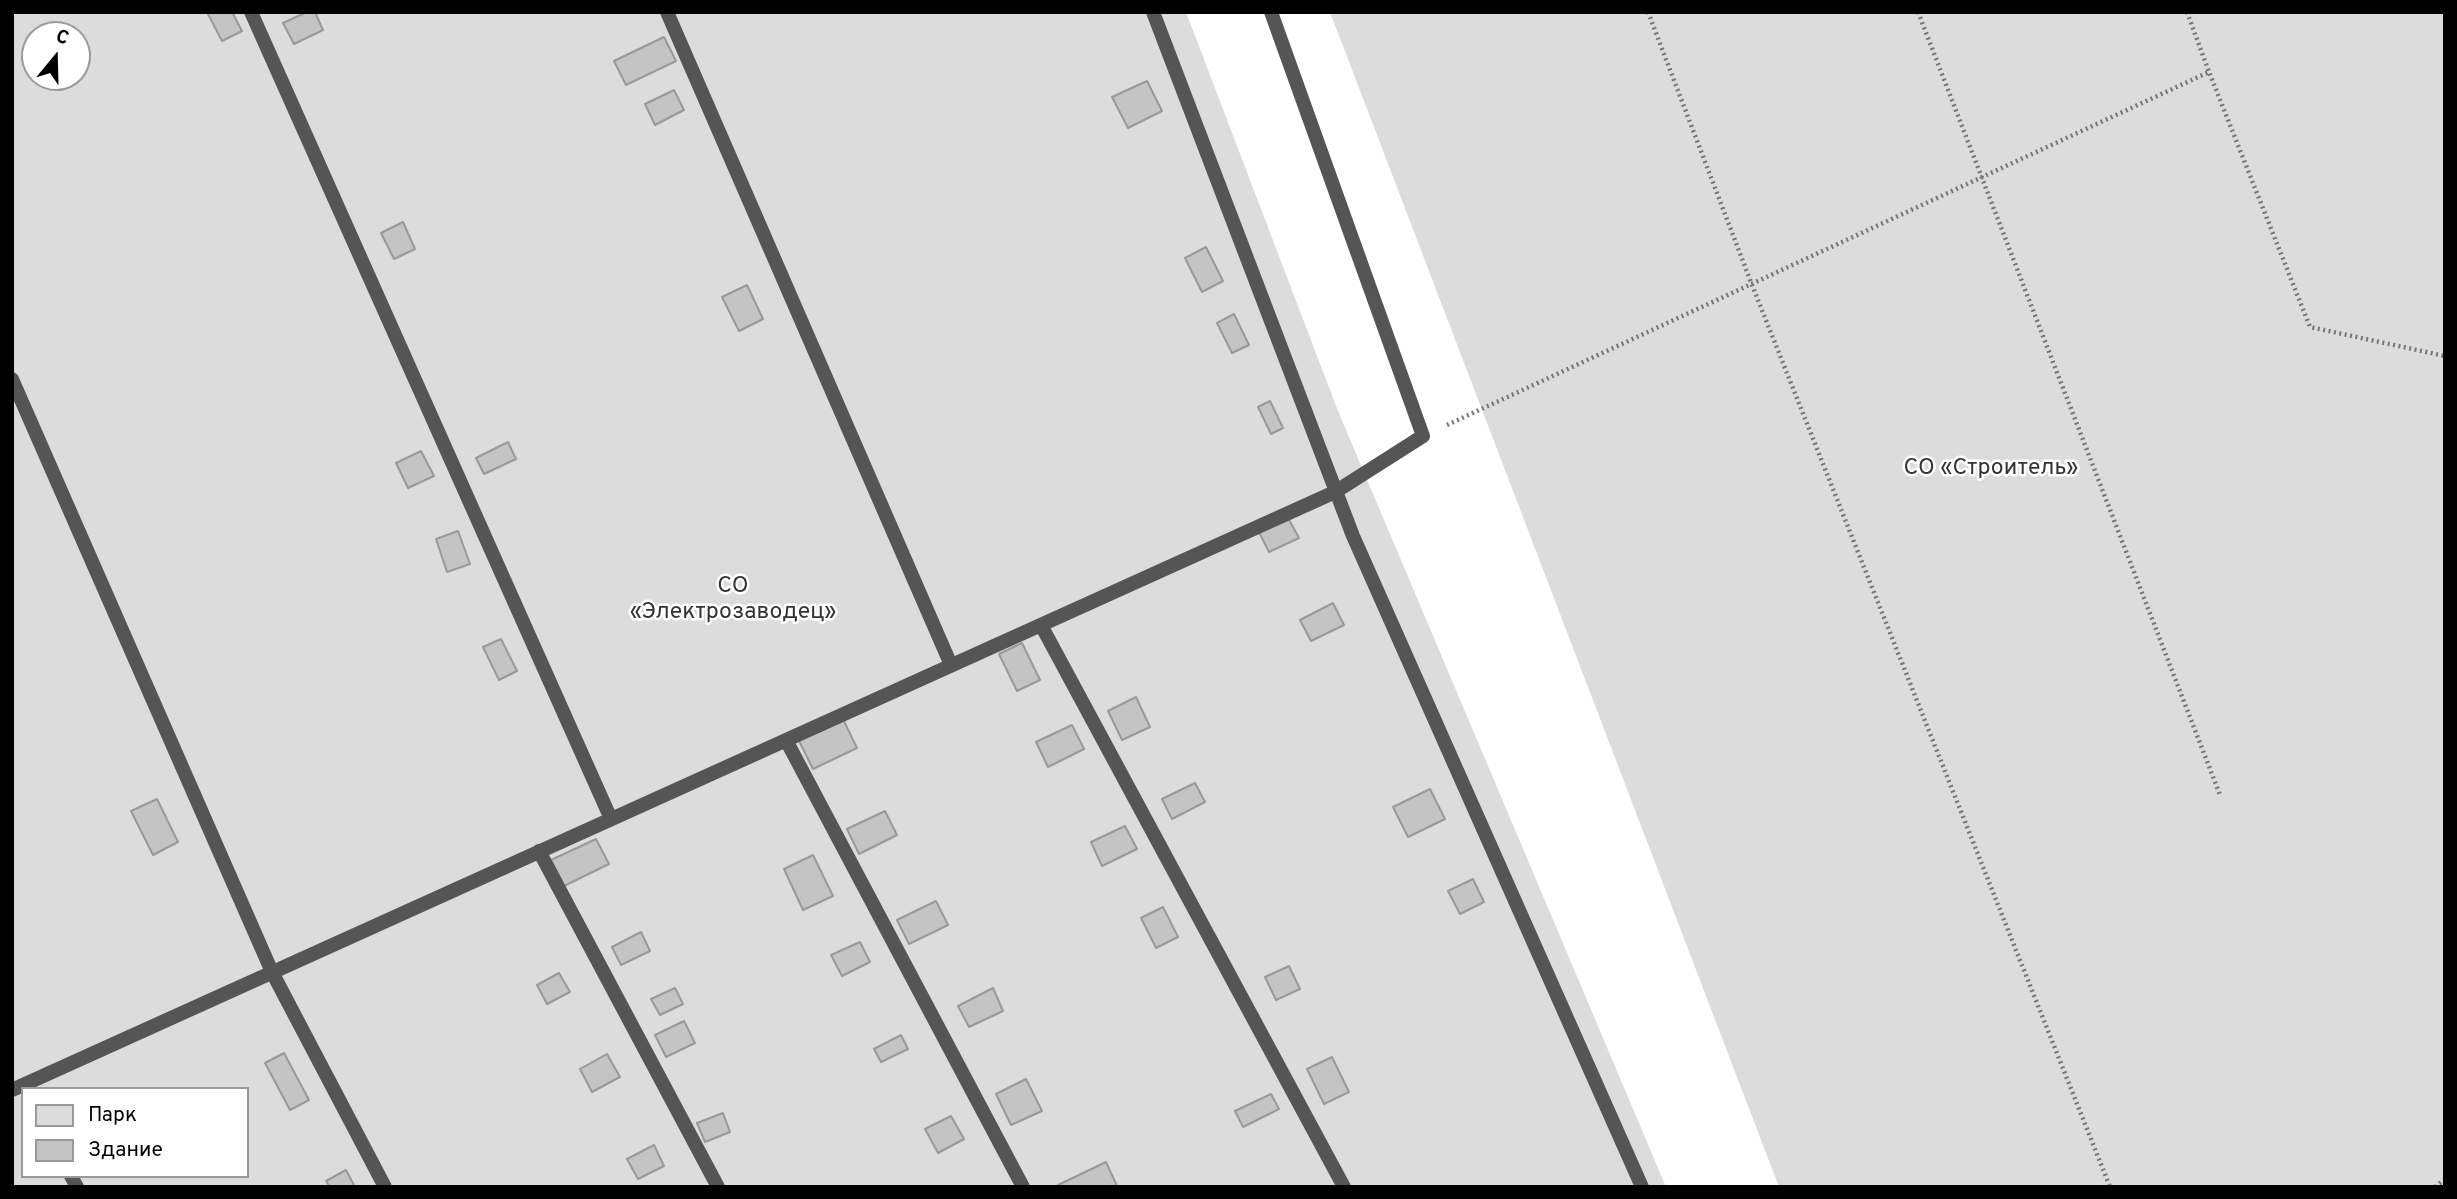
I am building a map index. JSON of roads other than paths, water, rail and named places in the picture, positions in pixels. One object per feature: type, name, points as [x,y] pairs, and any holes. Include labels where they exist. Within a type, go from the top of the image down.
[{"type":"lane","points":[[251,12],[611,819]]},
{"type":"lane","points":[[667,12],[951,665]]},
{"type":"lane","points":[[1153,12],[1335,492],[1642,1187]]},
{"type":"lane","points":[[22,1087],[1335,492],[1423,436],[1271,12]]},
{"type":"lane","points":[[12,379],[272,972],[385,1187]]},
{"type":"lane","points":[[1041,625],[1344,1187]]},
{"type":"lane","points":[[786,740],[1023,1187]]},
{"type":"lane","points":[[539,851],[718,1187]]},
{"type":"park label","name":"СО «Строитель»","points":[[1991,469]]},
{"type":"park label","name":"СО «Электрозаводец»","points":[[733,600]]}]
